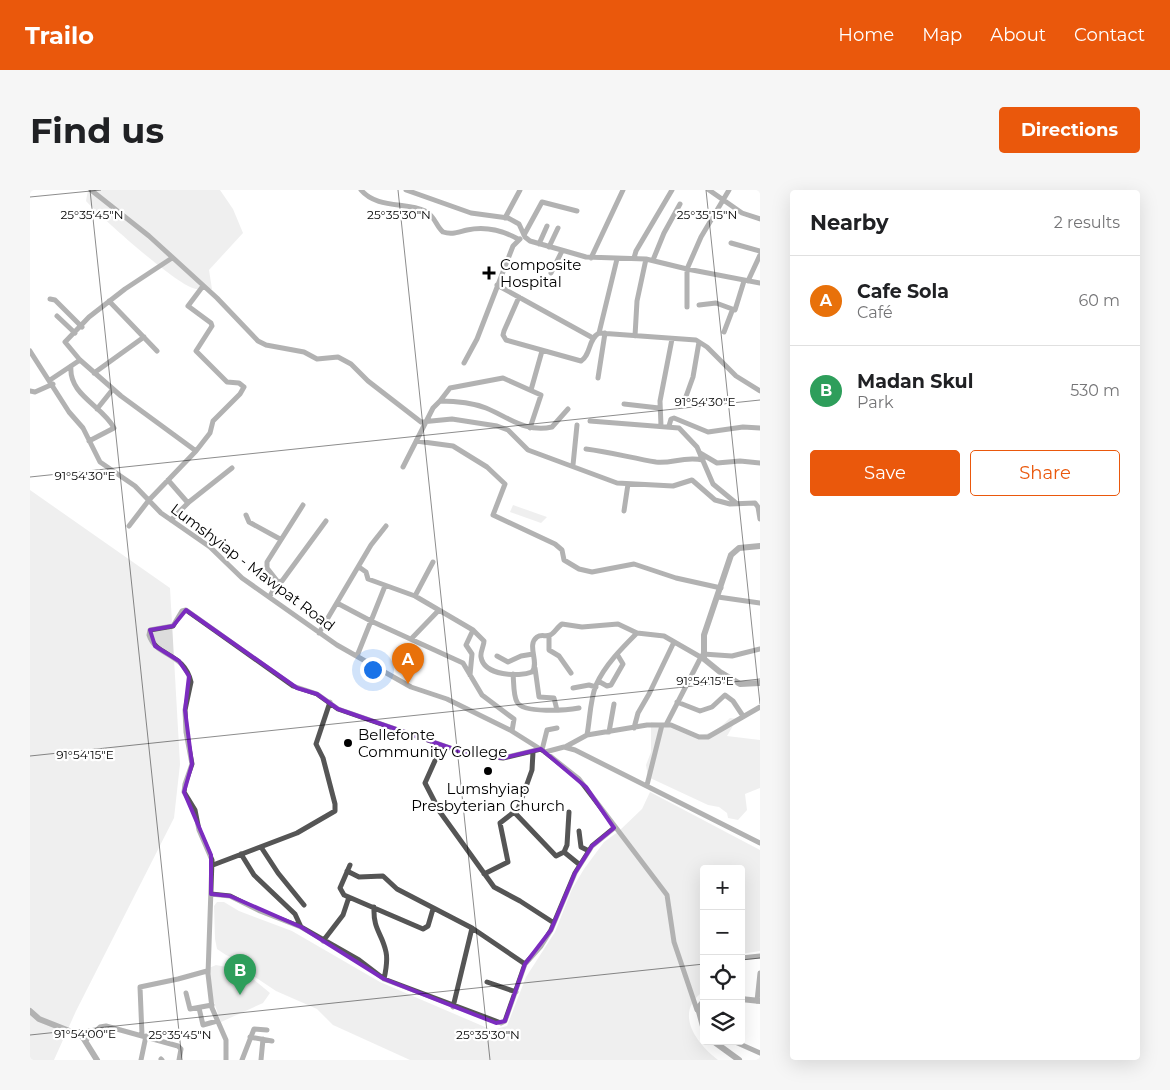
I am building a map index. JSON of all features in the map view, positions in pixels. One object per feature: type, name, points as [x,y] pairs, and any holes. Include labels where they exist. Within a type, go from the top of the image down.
[{"type":"street","points":[[91,190],[172,258],[261,343],[304,352],[317,359],[338,357],[356,368],[368,381],[398,402],[414,418],[427,422],[452,419],[497,426],[508,430],[528,450],[573,465],[617,483],[673,486],[692,480],[715,500],[754,504],[758,507],[760,519]]},
{"type":"street","points":[[362,190],[389,205],[426,211],[433,216],[443,232],[452,234],[478,228],[495,229],[518,239]]},
{"type":"street","points":[[406,190],[471,213],[506,218],[519,224],[525,236],[539,244],[562,251],[591,258],[653,260],[687,269],[760,282]]},
{"type":"street","points":[[506,218],[520,190]]},
{"type":"street","points":[[591,258],[623,190]]},
{"type":"street","points":[[634,258],[636,251],[672,190]]},
{"type":"street","points":[[709,190],[742,212],[760,219]]},
{"type":"street","points":[[687,307],[687,269],[704,231],[729,190]]},
{"type":"street","points":[[464,363],[477,339],[497,285],[518,239],[525,236],[542,202],[577,211]]},
{"type":"street","points":[[653,260],[666,229],[680,204]]},
{"type":"street","points":[[539,244],[548,226]]},
{"type":"street","points":[[549,247],[558,228]]},
{"type":"street","points":[[731,243],[760,251]]},
{"type":"street","points":[[551,273],[562,251]]},
{"type":"street","points":[[724,332],[732,310],[736,309],[746,281],[760,255]]},
{"type":"street","points":[[172,258],[89,317],[65,344],[113,389],[196,451]]},
{"type":"street","points":[[598,378],[602,333],[617,259]]},
{"type":"street","points":[[635,336],[637,301],[646,259]]},
{"type":"street","points":[[497,285],[593,338]]},
{"type":"street","points":[[129,526],[149,500],[196,451],[210,433],[215,418],[240,394],[244,387],[241,383],[227,382],[196,351],[212,326],[212,323],[188,306],[203,286]]},
{"type":"street","points":[[519,297],[504,331],[504,338],[542,351],[581,361],[586,357],[593,338],[602,333],[672,339],[689,338],[699,342],[736,376],[760,391]]},
{"type":"street","points":[[50,299],[55,300],[82,327]]},
{"type":"street","points":[[109,301],[157,351]]},
{"type":"street","points":[[699,306],[716,303],[732,310]]},
{"type":"street","points":[[58,316],[74,334]]},
{"type":"street","points":[[94,372],[144,337]]},
{"type":"street","points":[[661,426],[659,408],[672,339]]},
{"type":"street","points":[[684,402],[692,377],[699,342]]},
{"type":"street","name":"Lumshyiap - Mawpat Road","points":[[30,351],[67,410],[83,428],[100,462],[134,486],[171,520],[210,547],[242,578],[270,596],[319,633],[411,687],[447,699],[512,731],[543,750],[586,787],[614,828],[667,895],[676,948],[700,1018]]},
{"type":"street","points":[[531,390],[542,351]]},
{"type":"street","points":[[30,391],[35,392],[80,360]]},
{"type":"street","points":[[71,366],[71,375],[77,388],[105,416],[114,429],[89,441]]},
{"type":"street","points":[[403,466],[436,403],[440,401],[450,388],[500,378],[540,394],[541,398],[530,428]]},
{"type":"street","points":[[97,409],[113,389]]},
{"type":"street","points":[[440,401],[482,407],[530,428],[552,427],[568,409]]},
{"type":"street","points":[[624,404],[659,408]]},
{"type":"street","points":[[669,426],[671,419],[674,418],[708,432],[743,427],[760,428]]},
{"type":"street","points":[[590,421],[679,428],[685,432],[700,453],[713,484],[737,503]]},
{"type":"street","points":[[573,465],[577,425]]},
{"type":"street","points":[[416,441],[453,446],[486,467],[505,484],[493,515],[555,544],[562,550],[564,560],[579,568],[592,572],[634,564],[676,578],[721,588]]},
{"type":"street","points":[[586,449],[620,453],[658,462],[686,457],[703,460]]},
{"type":"street","points":[[700,453],[717,463],[740,460],[760,463]]},
{"type":"street","points":[[171,520],[188,503],[232,468]]},
{"type":"street","points":[[168,480],[188,503]]},
{"type":"street","points":[[624,511],[628,484]]},
{"type":"street","points":[[278,582],[269,572],[266,564],[303,505]]},
{"type":"street","points":[[246,515],[249,522],[280,539]]},
{"type":"street","points":[[270,596],[278,582],[282,581],[326,521]]},
{"type":"street","points":[[319,633],[386,526]]},
{"type":"street","points":[[647,785],[664,725],[705,656],[704,636],[733,552],[742,547],[760,546]]},
{"type":"street","points":[[416,596],[433,562]]},
{"type":"street","points":[[359,567],[366,572],[368,579],[416,596],[473,630],[484,641],[480,656],[494,671],[513,674],[528,673],[534,670],[535,666]]},
{"type":"street","points":[[357,656],[386,586]]},
{"type":"street","points":[[718,597],[760,603]]},
{"type":"street","points":[[337,603],[371,621],[412,638],[462,663],[482,694],[514,719],[512,731]]},
{"type":"street","points":[[226,1060],[226,1040],[212,1005],[207,971],[213,864],[199,830],[195,810],[184,792],[192,764],[186,732],[185,710],[191,687],[190,676],[179,661],[155,646],[149,635],[150,630],[173,626],[182,610],[186,610],[293,686],[317,694],[338,708],[468,754],[496,758],[564,747],[587,736],[634,728],[664,725],[703,737],[713,735],[760,707]]},
{"type":"street","points":[[412,638],[439,610]]},
{"type":"street","points":[[557,710],[554,698],[539,697],[533,654],[535,639],[539,636],[549,636],[562,624],[582,627],[618,624],[637,633],[664,636],[705,656],[720,672],[740,684],[760,683]]},
{"type":"street","points":[[470,676],[472,654],[466,645],[473,630]]},
{"type":"street","points":[[587,736],[597,684],[617,654],[637,633]]},
{"type":"street","points":[[549,636],[548,649],[566,664],[571,673]]},
{"type":"street","points":[[634,728],[638,712],[649,694],[674,642]]},
{"type":"street","points":[[705,656],[732,656],[760,649]]},
{"type":"street","points":[[497,656],[508,662],[521,656],[533,654]]},
{"type":"street","points":[[573,688],[597,684],[611,685],[623,664],[617,654]]},
{"type":"street","points":[[513,674],[518,705],[529,708],[557,710],[579,708]]},
{"type":"street","points":[[677,702],[700,711],[715,705],[724,695],[733,701],[743,716]]},
{"type":"street","points":[[213,864],[311,827],[334,811],[335,804],[323,758],[316,744],[330,702]]},
{"type":"street","points":[[609,732],[614,704]]},
{"type":"street","points":[[543,750],[547,730],[557,728]]},
{"type":"street","points":[[442,745],[425,783],[440,812],[497,890],[520,901],[554,923]]},
{"type":"street","points":[[564,747],[593,758],[760,843]]},
{"type":"street","points":[[484,874],[508,862],[500,823],[515,813],[521,803],[532,770],[533,752]]},
{"type":"street","points":[[515,813],[554,854],[559,855],[564,852],[566,845],[569,812]]},
{"type":"street","points":[[211,894],[230,896],[260,911],[302,927],[323,941],[359,960],[384,979],[454,1007],[501,1023],[505,1021],[525,964],[545,941],[568,886],[580,865],[589,851],[614,828]]},
{"type":"street","points":[[579,831],[581,847],[589,851]]},
{"type":"street","points":[[261,847],[278,873],[304,905]]},
{"type":"street","points":[[564,852],[580,865]]},
{"type":"street","points":[[241,854],[254,875],[295,914],[302,927]]},
{"type":"street","points":[[433,909],[428,926],[423,929],[349,897],[340,891],[348,868],[359,877],[383,876],[397,889],[472,928],[525,964]]},
{"type":"street","points":[[323,941],[343,915],[349,897]]},
{"type":"street","points":[[374,907],[374,924],[388,959],[384,979]]},
{"type":"street","points":[[454,1007],[472,928]]},
{"type":"street","points":[[745,958],[760,956]]},
{"type":"street","points":[[141,1060],[144,1035],[140,987],[178,980],[207,971]]},
{"type":"street","points":[[745,999],[758,1001],[760,973]]},
{"type":"street","points":[[487,982],[516,992]]},
{"type":"street","points":[[186,993],[190,1009],[212,1005]]},
{"type":"street","points":[[698,1013],[700,1006]]},
{"type":"street","points":[[199,1008],[203,1025],[217,1021]]},
{"type":"street","points":[[30,1011],[39,1019],[79,1034],[86,1040],[97,1060]]},
{"type":"street","points":[[86,1040],[103,1026],[144,1035],[178,1046],[181,1048],[179,1060]]},
{"type":"street","points":[[242,1060],[255,1028],[267,1030]]},
{"type":"street","points":[[250,1037],[272,1041]]},
{"type":"street","points":[[261,1060],[262,1039]]},
{"type":"street","points":[[718,1045],[739,1060]]},
{"type":"street","points":[[742,1045],[760,1053]]},
{"type":"highlighted area","points":[[186,610],[297,688],[317,694],[338,709],[468,754],[503,758],[541,749],[586,787],[614,828],[592,846],[575,873],[551,930],[525,964],[505,1021],[496,1023],[384,979],[301,927],[230,896],[211,894],[211,855],[184,792],[192,764],[185,710],[189,676],[179,661],[155,646],[150,630],[173,626]]},
{"type":"shaded area","points":[[88,190],[220,190],[233,209],[243,233],[209,270],[212,289],[196,289],[186,285],[157,264],[107,221],[86,201]]},
{"type":"shaded area","points":[[30,490],[170,588],[180,764],[174,818],[76,1011],[54,1060],[30,1060]]},
{"type":"shaded area","points":[[513,505],[547,517],[541,523],[510,512]]},
{"type":"shaded area","points":[[730,718],[737,719],[727,736],[760,740],[760,788],[745,794],[747,810],[738,820],[728,818],[727,813],[719,807],[708,805],[648,777],[646,765],[651,752],[651,722],[700,735],[719,728]]},
{"type":"shaded area","points":[[650,792],[760,850],[760,951],[745,953],[745,865],[700,865],[700,995],[690,1008],[689,1018],[691,1027],[700,1045],[718,1060],[410,1060],[333,1025],[317,1009],[276,991],[255,977],[238,960],[217,949],[214,906],[217,902],[224,902],[239,911],[292,931],[380,982],[492,1030],[507,1026],[526,977],[555,932],[572,889],[584,869],[604,842],[619,831],[642,809]]},
{"type":"shaded area","points":[[216,965],[242,970],[270,993],[263,1003],[221,1022],[212,997],[209,968]]},
{"type":"place","name":"Composite Hospital","points":[[489,273]]},
{"type":"place","name":"Cafe Sola","points":[[408,684]]},
{"type":"place","name":"Bellefonte Community College","points":[[348,743]]},
{"type":"place","name":"Lumshyiap Presbyterian Church","points":[[488,771]]},
{"type":"place","name":"Madan Skul","points":[[240,995]]}]
